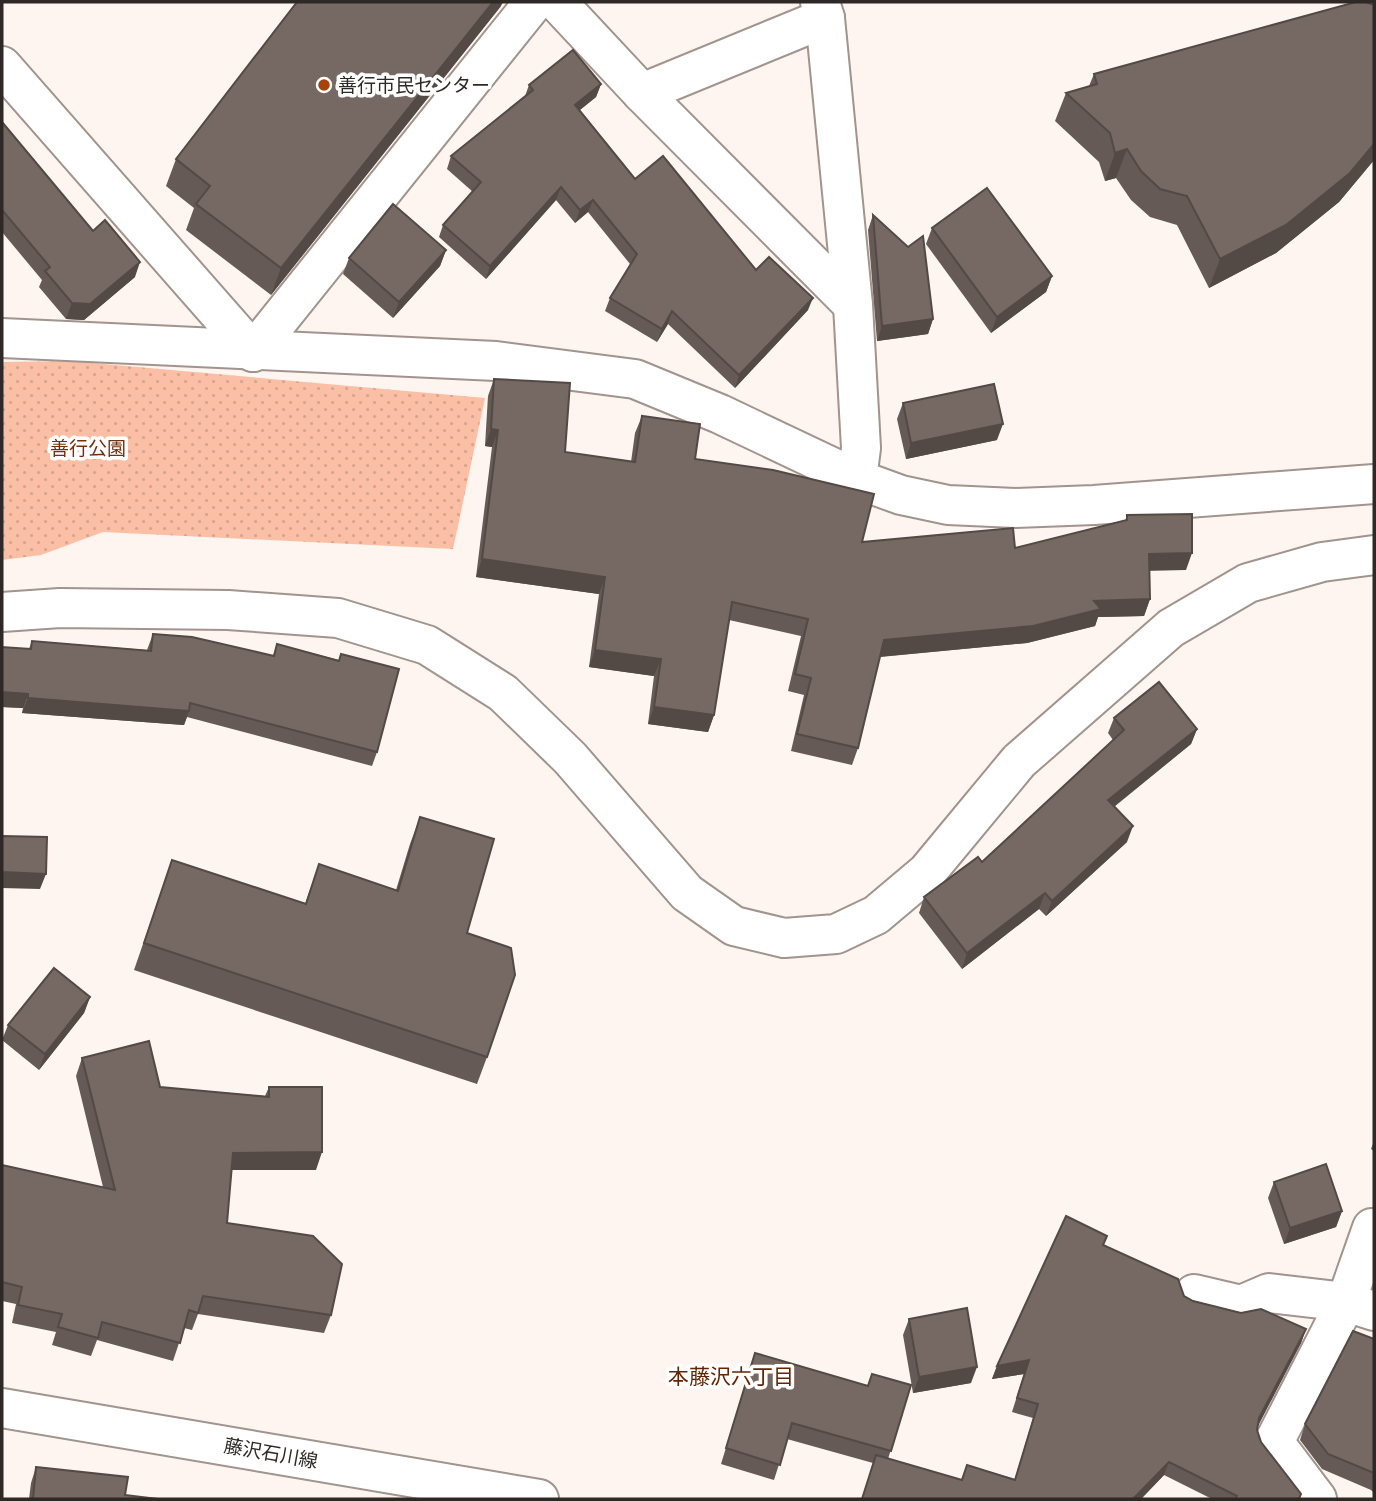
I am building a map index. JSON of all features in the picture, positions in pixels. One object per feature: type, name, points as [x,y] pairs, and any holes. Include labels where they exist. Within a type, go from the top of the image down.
[{"type":"street","points":[[253,352],[534,2]]},
{"type":"street","points":[[557,2],[642,93],[853,305]]},
{"type":"street","points":[[642,93],[823,10],[853,305],[861,448],[857,480]]},
{"type":"street","points":[[2,66],[253,352]]},
{"type":"street","points":[[2,338],[253,352],[496,361],[635,379],[720,414],[857,480],[901,495],[948,505],[1015,508],[1374,484]]},
{"type":"street","points":[[2,612],[60,608],[228,610],[338,618],[427,645],[503,693],[570,758],[687,893],[734,926],[784,938],[836,934],[876,915],[927,872],[1019,761],[1171,628],[1248,583],[1322,562],[1374,555]]},
{"type":"street","points":[[1317,1499],[1274,1442],[1360,1306],[1372,1228]]},
{"type":"street","points":[[1194,1294],[1241,1305],[1269,1293],[1360,1306]]},
{"type":"street","name":"藤沢石川線","points":[[2,1408],[539,1499]]},
{"type":"green space","name":"善行公園","points":[[70,361],[485,398],[453,549],[103,532],[41,555],[2,560],[2,362]]},
{"type":"building","points":[[297,2],[493,2],[281,268],[196,204],[210,186],[176,159]]},
{"type":"building","points":[[1356,2],[1374,5],[1374,144],[1350,173],[1286,225],[1220,259],[1187,196],[1160,189],[1141,171],[1127,149],[1115,153],[1110,133],[1066,93],[1097,84],[1094,74]]},
{"type":"building","points":[[573,50],[601,84],[575,105],[635,179],[663,156],[756,270],[769,257],[813,298],[739,375],[672,311],[662,329],[610,298],[637,254],[593,200],[580,210],[561,187],[490,266],[443,225],[481,182],[451,156],[533,90],[529,85]]},
{"type":"building","points":[[2,122],[93,231],[105,220],[140,262],[90,304],[72,303],[45,271],[50,267],[2,210]]},
{"type":"building","points":[[987,188],[1052,276],[997,317],[932,228]]},
{"type":"building","points":[[393,204],[446,250],[399,302],[349,258]]},
{"type":"building","points":[[873,215],[908,247],[923,236],[933,319],[882,326]]},
{"type":"building","points":[[494,379],[570,383],[565,452],[635,462],[642,416],[700,424],[695,459],[773,470],[874,494],[862,542],[1013,528],[1015,548],[1127,520],[1127,515],[1192,514],[1192,553],[1149,554],[1150,599],[1094,601],[1101,609],[1033,626],[884,640],[858,748],[797,734],[811,678],[795,674],[808,619],[732,602],[714,715],[654,707],[661,659],[595,650],[605,577],[482,559],[498,430],[491,429]]},
{"type":"building","points":[[994,384],[1003,424],[911,443],[903,403]]},
{"type":"building","points":[[153,634],[192,637],[274,656],[277,644],[339,661],[341,654],[399,669],[377,752],[190,703],[189,711],[28,698],[28,694],[2,692],[2,647],[31,649],[32,641],[151,651]]},
{"type":"building","points":[[1159,682],[1197,729],[1108,800],[1133,826],[1052,901],[1045,893],[967,953],[924,897],[978,857],[982,862],[1124,730],[1114,718]]},
{"type":"building","points":[[420,817],[494,839],[467,933],[511,948],[515,975],[487,1057],[144,943],[172,860],[306,904],[319,864],[398,891]]},
{"type":"building","points":[[2,836],[47,837],[46,874],[2,872]]},
{"type":"building","points":[[54,968],[90,997],[45,1054],[8,1025]]},
{"type":"building","points":[[149,1041],[160,1087],[269,1097],[269,1087],[322,1087],[322,1152],[233,1153],[227,1223],[313,1236],[342,1264],[331,1315],[203,1296],[198,1313],[189,1310],[180,1343],[102,1322],[98,1338],[58,1327],[62,1314],[18,1305],[22,1287],[2,1282],[2,1165],[115,1190],[82,1058]]},
{"type":"building","points":[[1326,1164],[1342,1211],[1290,1228],[1274,1182]]},
{"type":"building","points":[[1066,1216],[1107,1236],[1103,1245],[1178,1279],[1184,1296],[1193,1301],[1241,1313],[1261,1309],[1306,1329],[1259,1418],[1257,1430],[1261,1442],[1301,1494],[1299,1499],[1235,1499],[1237,1496],[1169,1462],[1133,1499],[862,1499],[876,1455],[962,1480],[967,1465],[1015,1480],[1038,1404],[1017,1398],[1029,1360],[997,1366]]},
{"type":"building","points":[[967,1308],[977,1367],[919,1377],[909,1319]]},
{"type":"building","points":[[1353,1331],[1374,1339],[1374,1473],[1328,1454],[1305,1424]]},
{"type":"building","points":[[755,1353],[868,1386],[872,1374],[911,1385],[891,1451],[792,1423],[780,1465],[726,1448]]},
{"type":"building","points":[[36,1467],[128,1477],[125,1495],[158,1499],[33,1499]]},
{"type":"place","name":"善行市民センター","points":[[324,85]]},
{"type":"district","name":"本藤沢六丁目","points":[[731,1377]]}]
